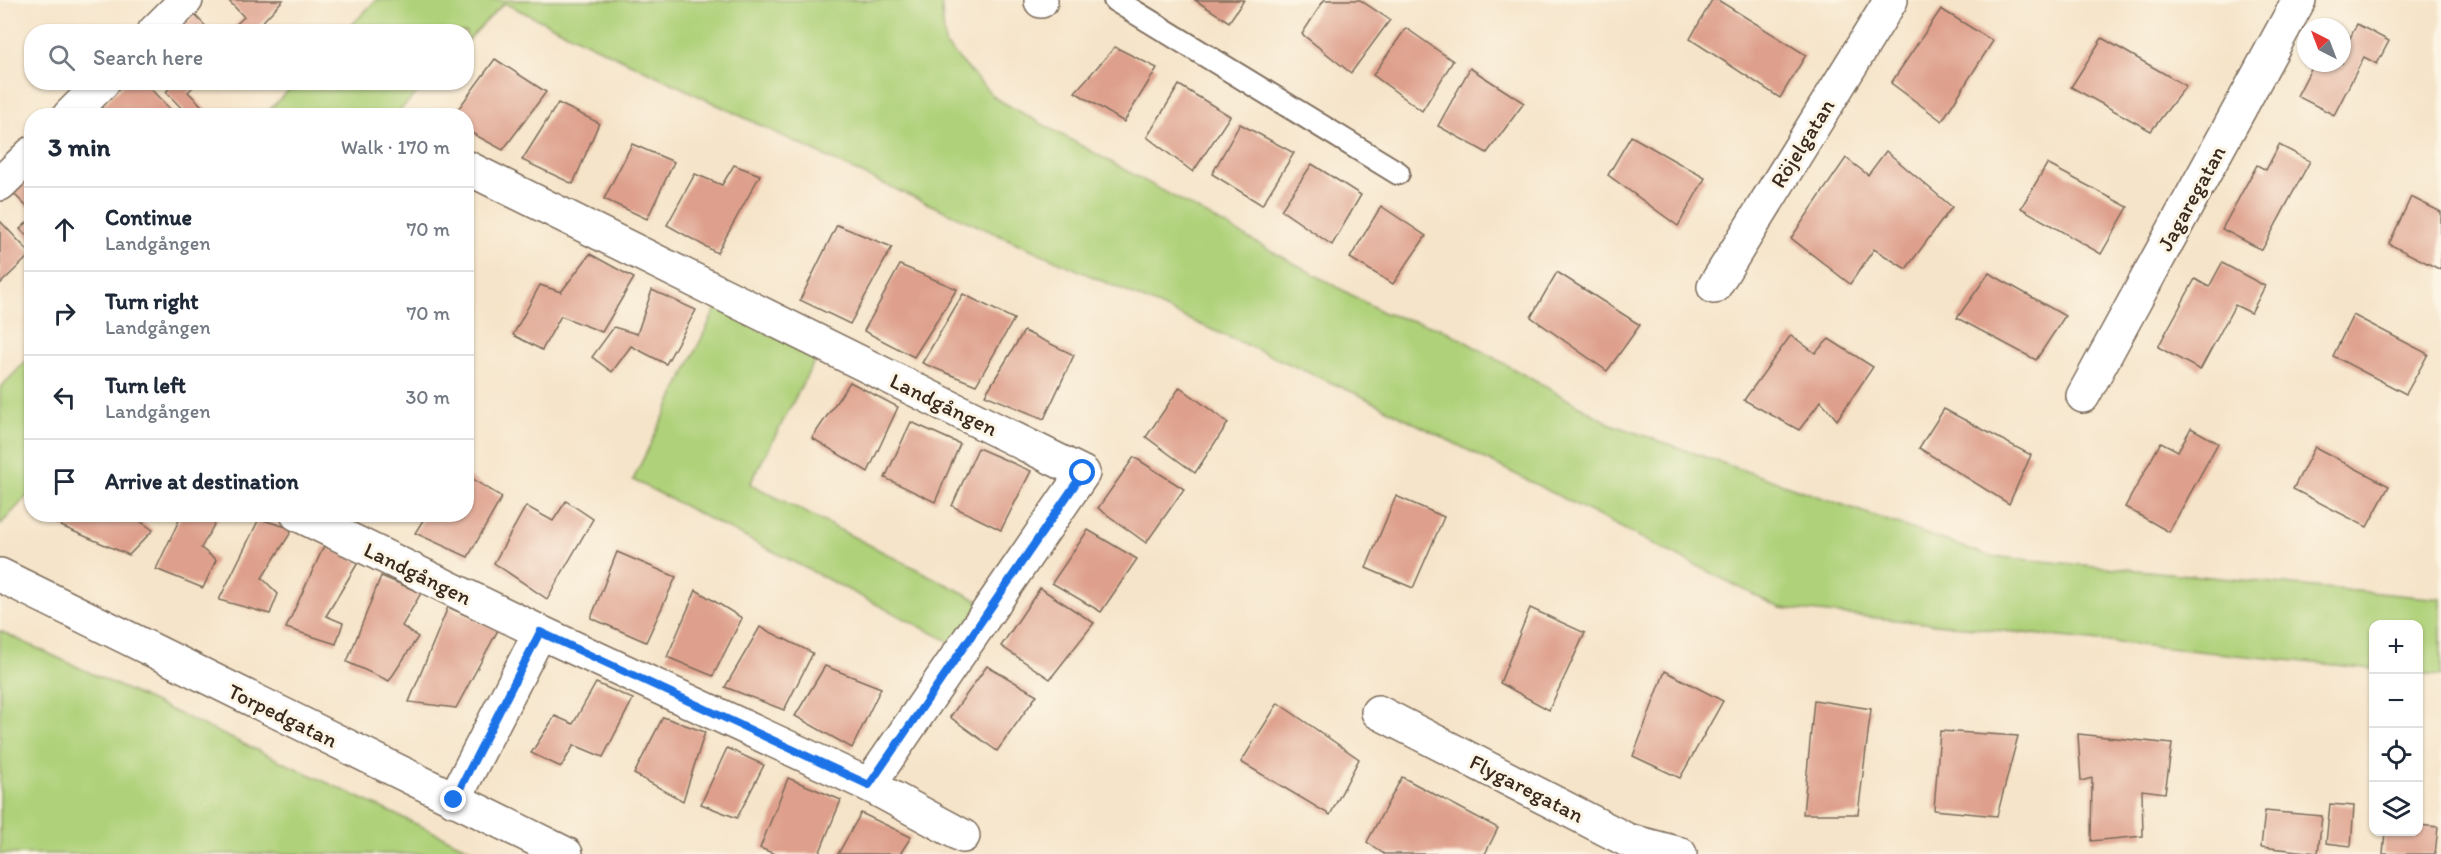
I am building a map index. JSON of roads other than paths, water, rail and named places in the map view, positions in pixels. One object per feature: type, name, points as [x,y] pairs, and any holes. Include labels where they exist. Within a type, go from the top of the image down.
[{"type":"street","points":[[162,24],[186,0]]},
{"type":"street","name":"Röjelgatan","points":[[1714,287],[1891,0]]},
{"type":"street","name":"Jagaregatan","points":[[2083,396],[2299,0]]},
{"type":"street","points":[[77,108],[95,90]]},
{"type":"street","points":[[0,184],[24,161]]},
{"type":"street","name":"Landgången","points":[[474,171],[1083,473],[869,785]]},
{"type":"street","name":"Landgången","points":[[313,522],[540,632],[869,785],[963,836]]},
{"type":"street","name":"Torpedgatan","points":[[0,574],[566,854]]},
{"type":"street","points":[[454,800],[540,632]]},
{"type":"street","name":"Flygaregatan","points":[[1378,712],[1627,840],[1680,854]]},
{"type":"lane","points":[[1114,0],[1398,173]]}]
